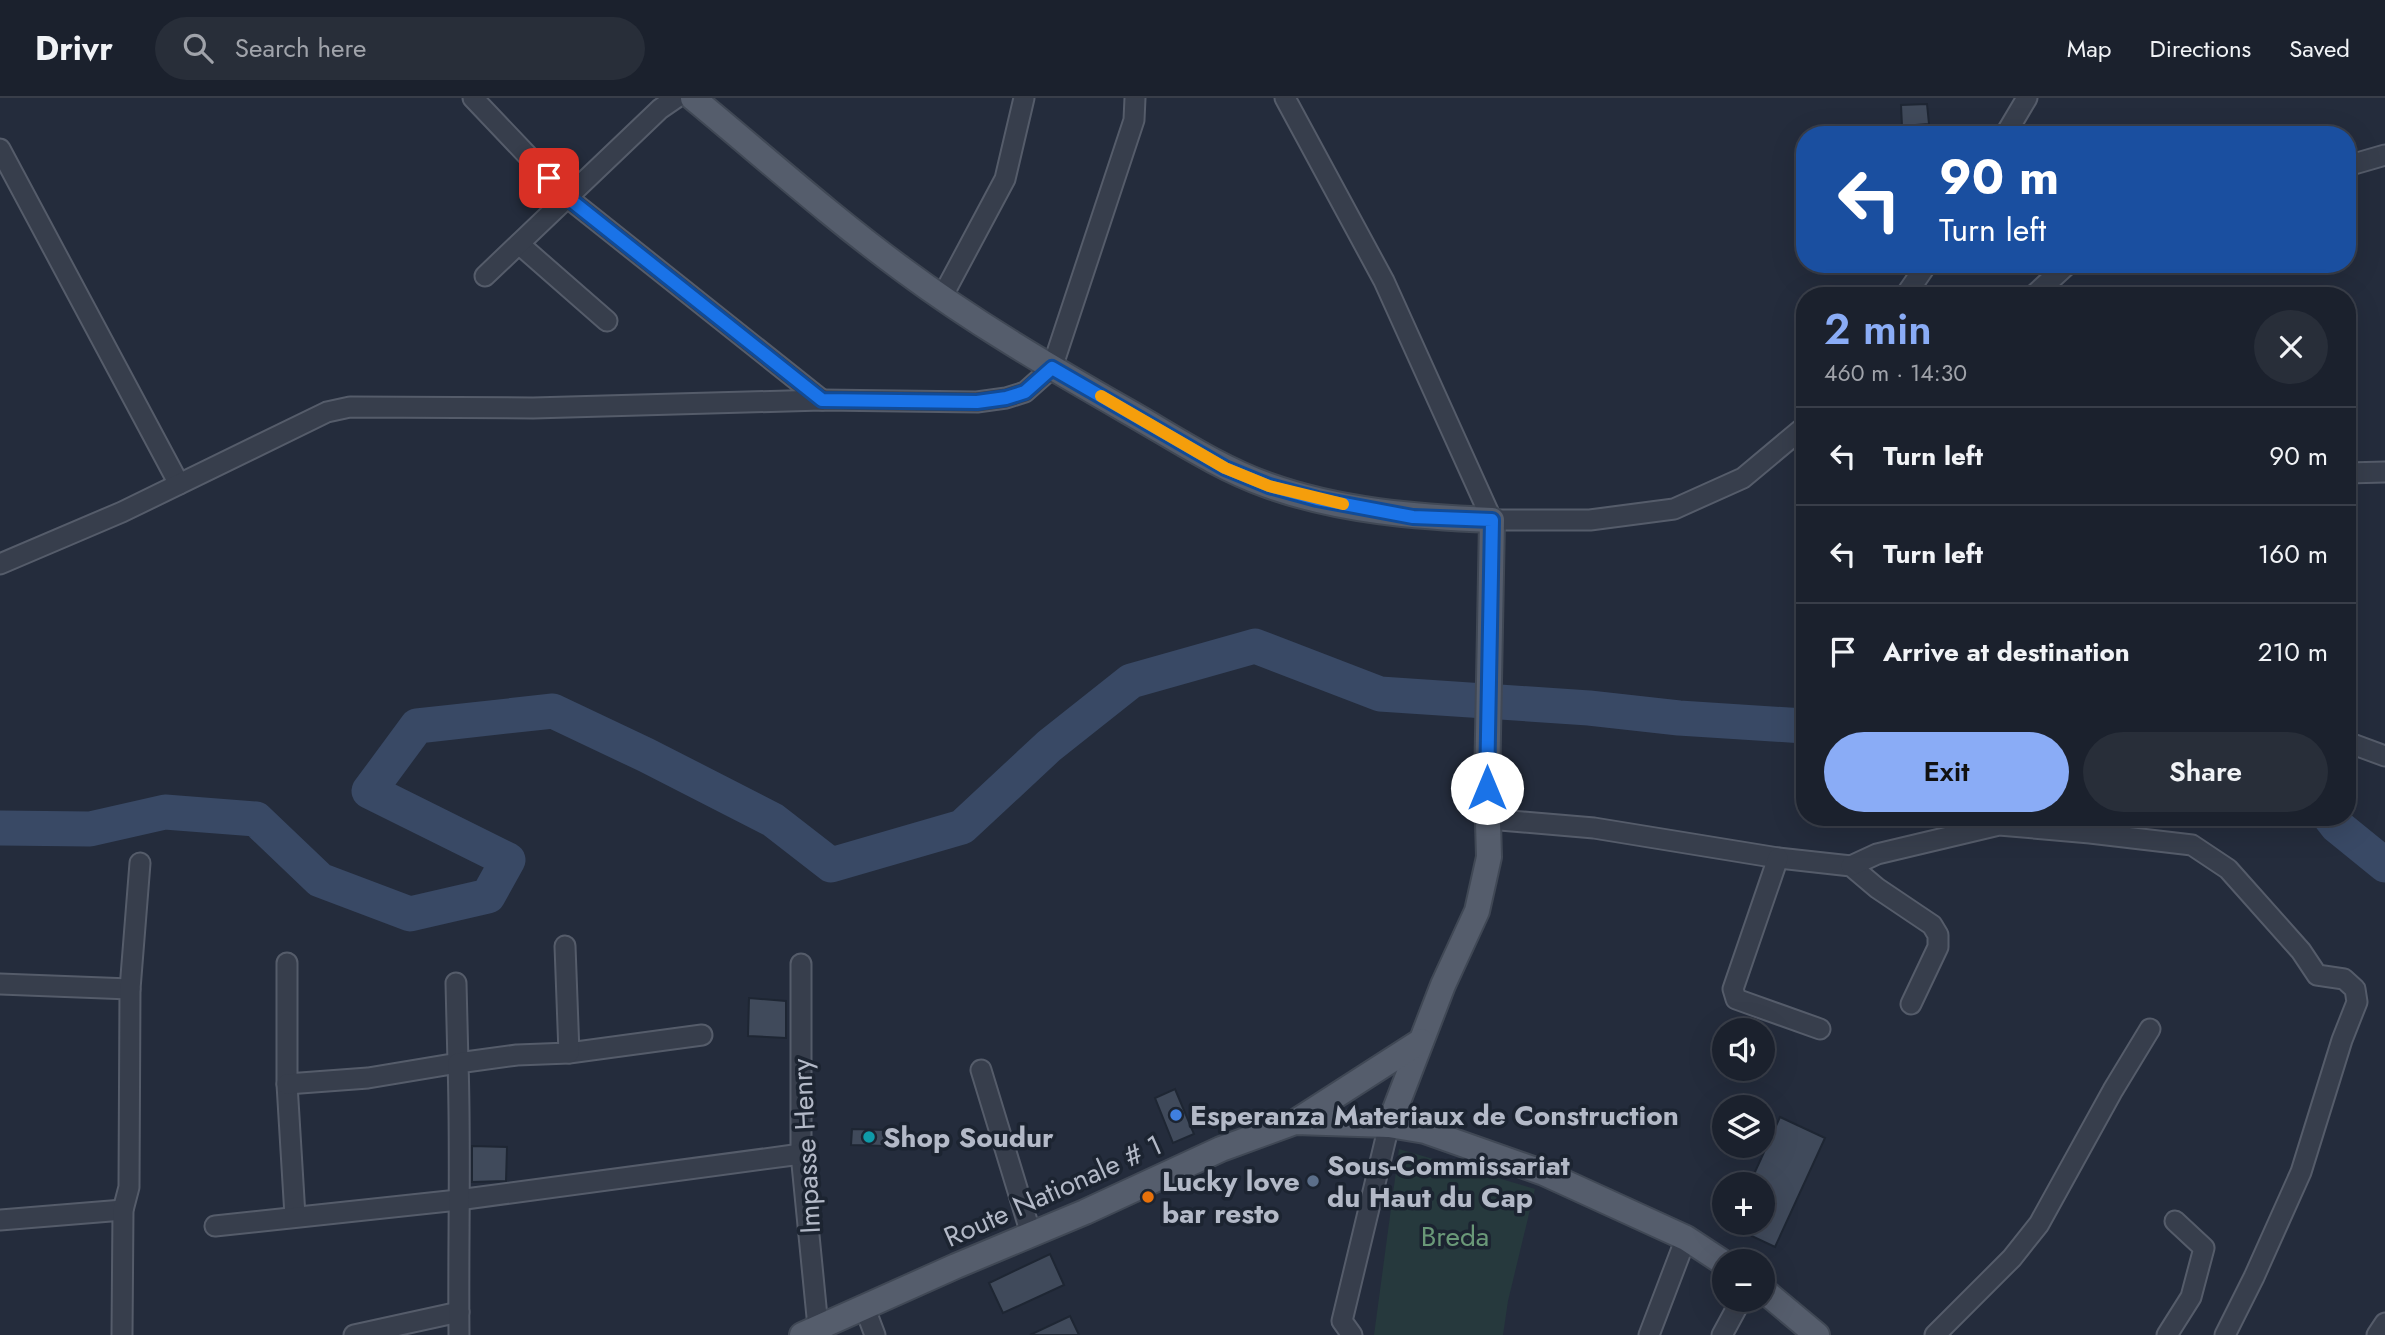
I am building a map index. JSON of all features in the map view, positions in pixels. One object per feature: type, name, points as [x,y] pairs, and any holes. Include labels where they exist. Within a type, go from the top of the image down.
[{"type":"main road","points":[[693,98],[850,228],[942,297],[1052,368],[1225,468],[1269,486],[1317,499],[1413,517],[1492,520],[1487,788],[1489,857],[1477,911],[1443,985],[1389,1125]]},
{"type":"main road","points":[[1294,1122],[1421,1041]]},
{"type":"main road","name":"Route Nationale # 1","points":[[810,1331],[1085,1212],[1221,1149],[1294,1122],[1389,1125],[1425,1131],[1544,1173],[1686,1238],[1712,1254]]},
{"type":"main road","points":[[1775,1300],[1817,1335]]},
{"type":"street","points":[[473,98],[568,198],[822,400]]},
{"type":"street","points":[[485,276],[660,109],[676,98]]},
{"type":"street","points":[[942,297],[1005,179],[1024,98]]},
{"type":"street","points":[[0,564],[122,512],[327,412],[350,407],[533,408],[822,400],[977,402],[1025,392],[1052,368],[1133,120],[1135,98]]},
{"type":"street","points":[[1285,98],[1384,281],[1492,520],[1590,520],[1674,509],[1742,478],[1796,434]]},
{"type":"street","points":[[2010,126],[2027,98]]},
{"type":"street","points":[[0,149],[179,484]]},
{"type":"street","points":[[2356,163],[2385,155]]},
{"type":"street","points":[[519,244],[607,321]]},
{"type":"street","points":[[2043,287],[2058,273]]},
{"type":"street","points":[[2356,473],[2385,472]]},
{"type":"street","points":[[2356,745],[2385,756]]},
{"type":"street","points":[[1488,819],[1594,828],[1778,858],[1851,866],[1877,854],[1995,826]]},
{"type":"street","points":[[2010,826],[2192,845],[2228,869],[2301,951],[2317,975],[2344,979],[2355,989],[2357,1002],[2342,1040],[2301,1172],[2255,1277],[2225,1335]]},
{"type":"street","points":[[1778,858],[1733,993],[1736,999],[1820,1029]]},
{"type":"street","points":[[122,1335],[123,1210],[129,1187],[130,989],[140,863]]},
{"type":"street","points":[[1851,866],[1877,888],[1932,925],[1938,935],[1938,947],[1911,1004]]},
{"type":"street","points":[[565,946],[569,1053]]},
{"type":"street","points":[[287,963],[287,1084],[295,1216]]},
{"type":"street","name":"Impasse Henry","points":[[801,964],[801,1154],[810,1331]]},
{"type":"street","points":[[456,983],[461,1146],[458,1200],[460,1335]]},
{"type":"street","points":[[0,984],[130,989]]},
{"type":"street","points":[[1935,1335],[2012,1258],[2039,1224],[2113,1090],[2150,1030]]},
{"type":"street","points":[[287,1084],[368,1078],[458,1062],[517,1055],[569,1053],[702,1035]]},
{"type":"street","points":[[981,1070],[1031,1234]]},
{"type":"street","points":[[1352,1335],[1342,1321],[1389,1125]]},
{"type":"street","points":[[215,1226],[458,1200],[801,1154]]},
{"type":"street","points":[[0,1220],[123,1210]]},
{"type":"street","points":[[2167,1335],[2191,1297],[2204,1248],[2175,1221]]},
{"type":"street","points":[[1649,1335],[1686,1238]]},
{"type":"street","points":[[864,1306],[875,1335]]},
{"type":"street","points":[[354,1335],[459,1312]]},
{"type":"street","points":[[1722,1335],[1734,1312]]},
{"type":"street","points":[[2378,1335],[2385,1324]]},
{"type":"green space","name":"Breda","points":[[1399,1149],[1535,1189],[1508,1301],[1503,1335],[1374,1335]]},
{"type":"building","points":[[1927,104],[1929,124],[1902,126],[1901,105]]},
{"type":"building","points":[[749,998],[786,1001],[786,1038],[748,1036]]},
{"type":"building","points":[[1175,1089],[1194,1134],[1173,1143],[1155,1098]]},
{"type":"building","points":[[1780,1117],[1825,1138],[1775,1247],[1750,1235],[1775,1235],[1775,1172],[1755,1172],[1761,1158],[1775,1158],[1775,1128]]},
{"type":"building","name":"Shop Soudur","points":[[852,1129],[887,1130],[886,1146],[851,1145]]},
{"type":"building","points":[[472,1146],[507,1147],[506,1181],[472,1182]]},
{"type":"building","points":[[1050,1254],[1064,1285],[1003,1313],[989,1283]]},
{"type":"building","points":[[1070,1316],[1079,1335],[1030,1335]]},
{"type":"waterway","points":[[0,828],[90,829],[165,812],[256,819],[320,880],[410,914],[488,896],[508,860],[369,791],[417,726],[553,711],[773,820],[831,865],[962,827],[1049,746],[1131,681],[1255,646],[1380,694],[1796,725]]},
{"type":"waterway","points":[[2337,826],[2385,865]]},
{"type":"slow traffic","points":[[1101,396],[1225,468],[1269,486],[1343,504]]},
{"type":"place","name":"Esperanza Materiaux de Construction","points":[[1176,1115]]},
{"type":"place","name":"Shop Soudur","points":[[869,1137]]},
{"type":"place","name":"Sous-Commissariat du Haut du Cap","points":[[1313,1181]]},
{"type":"place","name":"Lucky love bar resto","points":[[1148,1197]]},
{"type":"route","points":[[549,178],[568,198],[822,400],[977,402],[1006,398],[1025,392],[1052,368],[1225,468],[1269,486],[1317,499],[1413,517],[1492,520],[1487,788]]}]
